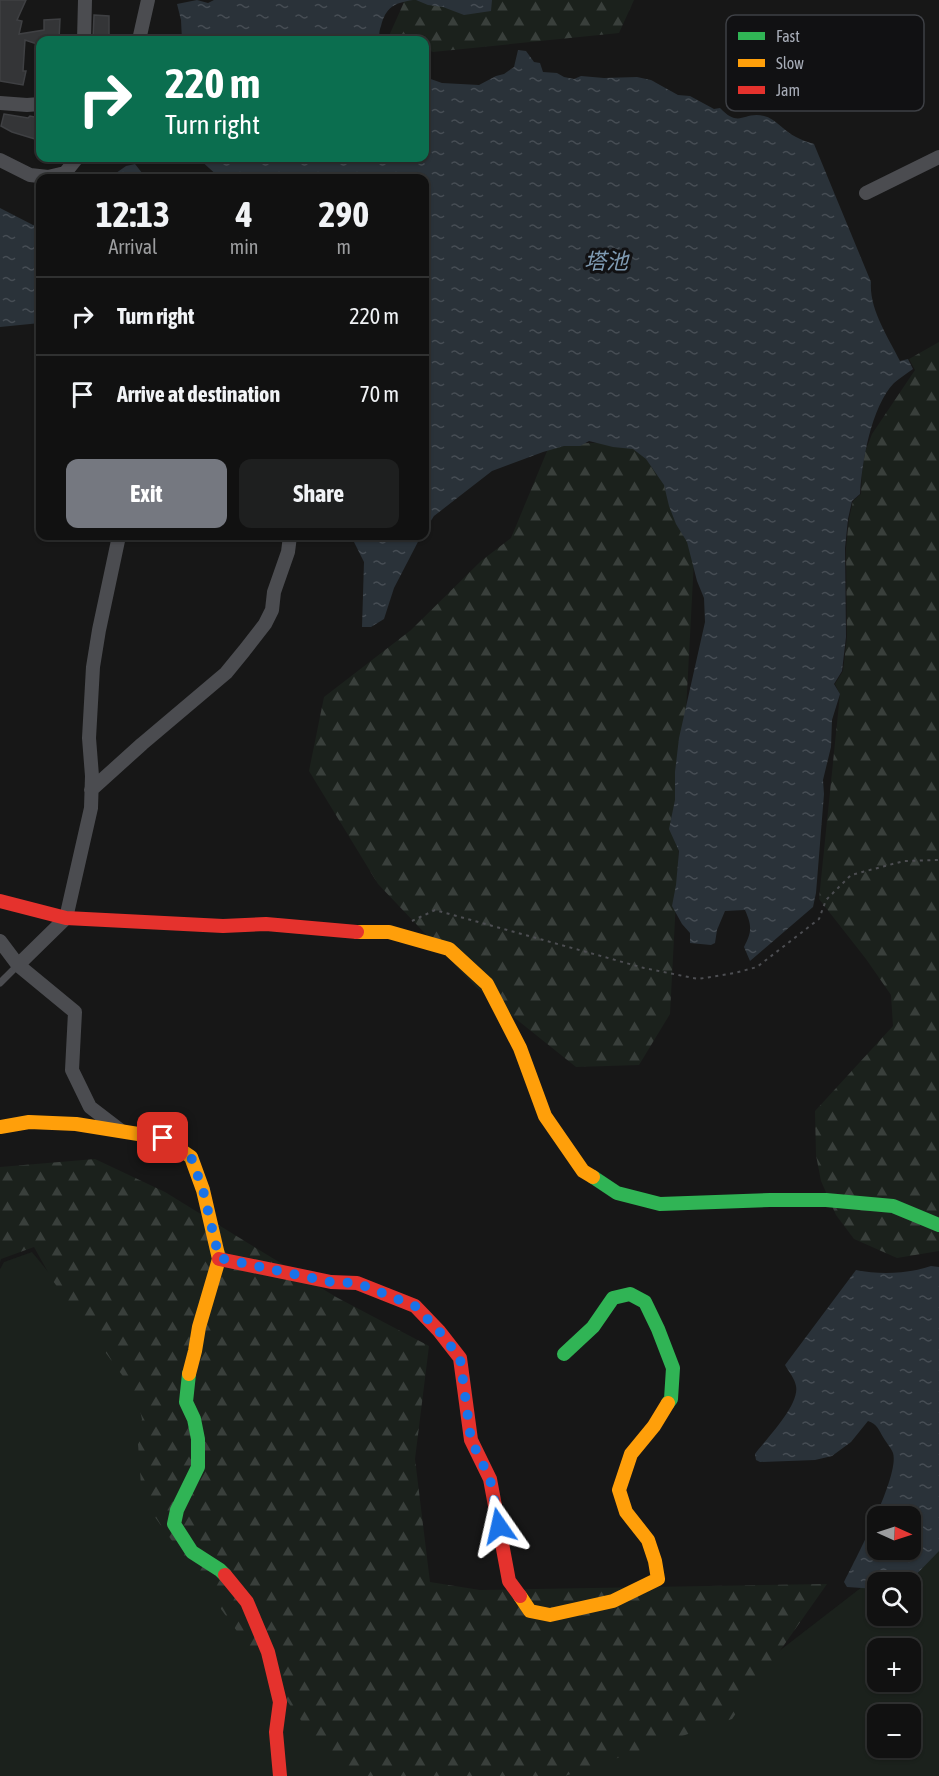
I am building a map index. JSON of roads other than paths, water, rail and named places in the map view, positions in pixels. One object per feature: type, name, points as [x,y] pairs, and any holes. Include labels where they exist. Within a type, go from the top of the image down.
[{"type":"street","points":[[84,36],[85,0]]},
{"type":"street","points":[[140,36],[148,0]]},
{"type":"street","points":[[0,103],[36,104]]},
{"type":"street","points":[[866,193],[939,157]]},
{"type":"street","points":[[0,160],[36,176]]},
{"type":"street","points":[[61,174],[65,173],[74,162]]},
{"type":"street","points":[[18,965],[66,918],[89,816],[92,790],[89,738],[93,667],[118,540]]},
{"type":"street","points":[[92,790],[226,673],[244,651],[265,624],[272,610],[274,592],[288,552],[290,540]]},
{"type":"street","points":[[0,902],[66,918],[223,926],[266,924],[363,933],[389,932],[449,950],[487,984],[520,1048],[545,1116],[583,1171],[617,1193],[660,1204],[826,1200],[893,1206],[939,1225]]},
{"type":"street","points":[[0,941],[18,965],[75,1012],[72,1070],[90,1107],[125,1133]]},
{"type":"street","points":[[0,1127],[29,1122],[76,1124],[163,1138],[191,1157],[203,1190],[219,1258],[189,1370],[186,1402],[194,1419],[198,1438],[198,1467],[177,1510],[174,1524],[192,1552],[220,1570],[236,1587],[247,1602],[258,1626],[268,1652],[280,1702],[276,1732],[280,1776]]},
{"type":"street","points":[[219,1258],[331,1282],[357,1283],[415,1306],[439,1331],[460,1358],[471,1440],[490,1479],[509,1581],[530,1611],[550,1615],[613,1600],[658,1578],[648,1540],[626,1512],[619,1490],[631,1454],[654,1426],[671,1399],[673,1368],[645,1302],[630,1294],[614,1298],[592,1327],[564,1354]]},
{"type":"lane","points":[[0,983],[18,965]]},
{"type":"water","points":[[197,0],[208,3],[214,0],[413,0],[388,10],[380,28],[379,36],[182,36],[177,4]]},
{"type":"water","points":[[416,0],[492,0],[491,11],[464,15]]},
{"type":"water","name":"塔池","points":[[518,50],[526,51],[534,62],[540,63],[543,72],[557,73],[564,77],[574,79],[581,76],[637,77],[651,80],[678,95],[690,96],[714,109],[720,108],[732,117],[757,115],[768,117],[792,135],[814,144],[871,282],[873,302],[880,323],[900,361],[908,359],[913,369],[894,383],[879,406],[869,436],[860,494],[852,501],[848,519],[845,548],[846,637],[842,671],[834,684],[840,694],[832,720],[831,747],[823,780],[824,794],[813,907],[750,961],[744,947],[750,929],[745,910],[725,911],[717,930],[715,943],[711,945],[690,943],[690,933],[672,906],[679,851],[669,829],[675,800],[675,772],[679,738],[705,622],[704,598],[687,542],[676,524],[664,485],[646,459],[633,449],[589,441],[580,446],[564,446],[543,452],[492,471],[434,516],[429,524],[429,174],[216,174],[202,162],[429,162],[429,78],[442,83],[479,85],[514,67]]},
{"type":"water","points":[[135,164],[143,174],[115,174],[126,166]]},
{"type":"water","points":[[0,208],[36,225],[36,323],[0,327]]},
{"type":"water","points":[[353,540],[419,540],[394,588],[384,619],[371,627],[362,627],[364,562]]},
{"type":"water","points":[[931,1266],[939,1267],[939,1551],[919,1572],[867,1572],[867,1588],[847,1587],[844,1582],[867,1535],[867,1560],[921,1560],[921,1506],[880,1506],[890,1479],[893,1453],[879,1430],[868,1421],[851,1442],[832,1456],[815,1460],[760,1462],[756,1460],[755,1454],[793,1403],[796,1386],[785,1365],[856,1270],[874,1273],[913,1271]]}]
